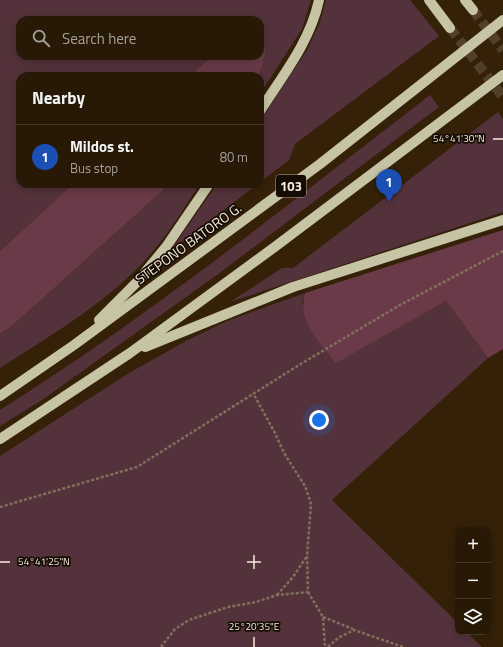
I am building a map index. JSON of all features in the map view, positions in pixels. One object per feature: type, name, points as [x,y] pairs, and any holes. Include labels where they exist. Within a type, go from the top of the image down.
[{"type":"main road","points":[[264,105],[308,36],[315,18],[319,0]]},
{"type":"main road","points":[[429,0],[450,28]]},
{"type":"main road","points":[[465,0],[473,10]]},
{"type":"main road","name":"STEPONO BATORO G.","points":[[0,396],[74,345],[320,164],[503,20]]},
{"type":"main road","points":[[0,438],[130,353],[270,251],[503,75]]},
{"type":"main road","points":[[74,345],[137,282],[166,246],[206,188]]},
{"type":"main road","points":[[130,353],[293,287],[503,220]]},
{"type":"path","points":[[0,507],[137,467],[253,393],[400,305],[503,251]]},
{"type":"path","points":[[253,393],[284,453],[305,486],[311,504],[307,556],[308,592],[323,617],[326,647]]},
{"type":"path","points":[[277,595],[293,578],[307,556]]},
{"type":"path","points":[[161,647],[175,629],[189,620],[228,607],[256,602],[277,595],[308,592]]},
{"type":"path","points":[[323,617],[354,630],[390,641],[403,647]]},
{"type":"path","points":[[326,647],[338,638],[354,630]]},
{"type":"shaded area","points":[[0,0],[311,0],[302,29],[264,88],[264,72],[260,72],[266,52],[264,44],[264,16],[16,16],[16,60],[208,60],[194,72],[16,72],[16,188],[69,188],[0,251]]},
{"type":"shaded area","points":[[326,0],[410,0],[439,36],[295,144],[289,160],[264,179],[264,115],[307,50],[319,25]]},
{"type":"shaded area","points":[[264,44],[266,52],[264,59]]},
{"type":"shaded area","points":[[208,60],[264,60],[260,72],[194,72]]},
{"type":"shaded area","points":[[430,95],[439,107],[221,272],[42,400],[0,426],[0,410],[56,374],[165,297],[272,217]]},
{"type":"shaded area","points":[[498,112],[503,119],[503,212],[230,302],[282,268],[293,268]]},
{"type":"shaded area","points":[[69,188],[166,188],[12,326],[0,334],[0,251]]},
{"type":"shaded area","points":[[166,188],[197,188],[158,245],[142,264],[124,281],[64,327],[0,368],[0,334],[12,326]]},
{"type":"shaded area","points":[[214,188],[253,188],[171,250]]},
{"type":"shaded area","points":[[503,230],[503,349],[488,358],[446,301],[336,363],[311,331],[304,313],[303,303],[305,293]]},
{"type":"shaded area","points":[[305,293],[302,303],[336,362],[446,301],[488,358],[332,500],[455,620],[455,635],[470,635],[482,647],[0,647],[0,456],[129,373],[186,341],[227,321]]},
{"type":"tunnel","points":[[473,10],[503,50]]},
{"type":"tunnel","points":[[450,28],[503,97]]},
{"type":"place","name":"Mildos st.","points":[[389,202]]}]
